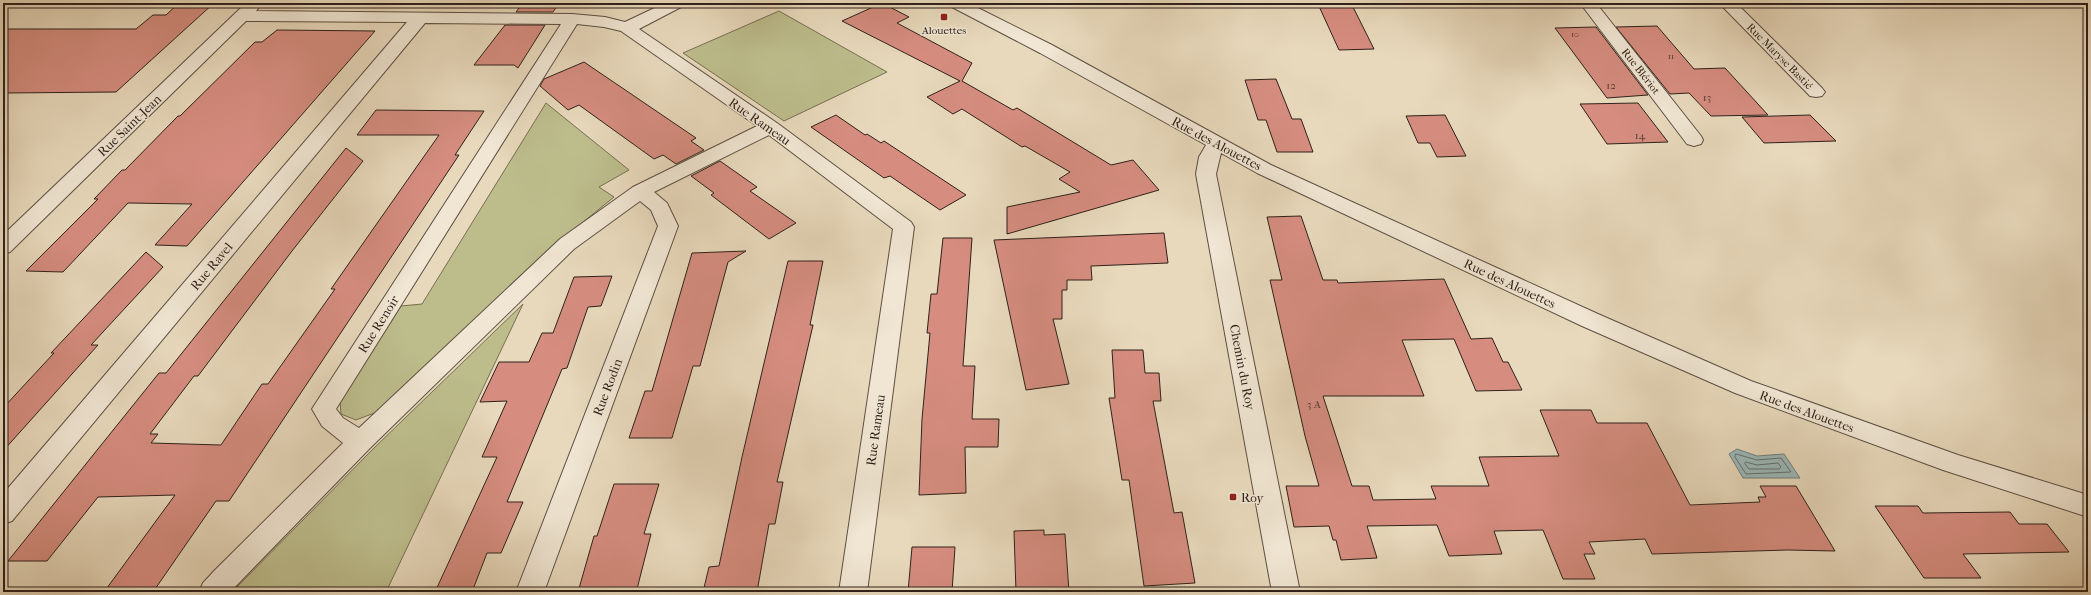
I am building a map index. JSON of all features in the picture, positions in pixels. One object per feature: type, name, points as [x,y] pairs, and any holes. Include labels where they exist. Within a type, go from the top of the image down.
[{"type":"street","points":[[627,28],[678,3]]},
{"type":"street","name":"Rue des Alouettes","points":[[956,3],[1046,49],[1264,169],[1576,313],[1743,387],[1952,463],[2088,506]]},
{"type":"street","name":"Rue Blériot","points":[[1588,3],[1694,140]]},
{"type":"street","name":"Rue Maryse Bastié","points":[[1727,3],[1816,92]]},
{"type":"street","name":"Rue Rameau","points":[[249,10],[419,19],[572,19],[605,22],[627,28],[770,127],[904,227],[853,592]]},
{"type":"street","name":"Rue Saint-Jean","points":[[3,247],[249,10]]},
{"type":"street","name":"Rue Ravel","points":[[3,513],[419,19]]},
{"type":"street","name":"Rue Renoir","points":[[361,441],[338,428],[328,418],[324,409],[572,19]]},
{"type":"street","points":[[213,592],[225,578],[361,441],[567,244],[640,191],[770,127]]},
{"type":"street","name":"Chemin du Roy","points":[[1217,143],[1209,157],[1206,174],[1286,592]]},
{"type":"street","name":"Rue Rodin","points":[[530,592],[668,226],[660,207],[640,191]]},
{"type":"green space","points":[[779,11],[887,72],[784,121],[683,53]]},
{"type":"green space","points":[[546,103],[629,170],[599,187],[614,197],[557,243],[377,412],[356,420],[341,414],[340,400],[401,306],[422,304]]},
{"type":"green space","points":[[523,304],[386,592],[232,592],[373,449]]},
{"type":"water","points":[[1737,449],[1757,456],[1784,454],[1800,478],[1743,478],[1729,454]]},
{"type":"building","points":[[179,3],[214,3],[116,92],[3,93],[3,29],[136,29],[153,15],[166,15]]},
{"type":"building","points":[[523,3],[559,3],[553,12],[516,12]]},
{"type":"building","points":[[882,3],[909,17],[897,23],[972,63],[962,81],[1013,110],[1017,108],[1111,165],[1133,160],[1159,190],[1007,234],[1007,207],[1080,192],[1059,179],[1070,172],[1025,146],[1022,147],[962,109],[953,114],[927,97],[960,81],[842,21]]},
{"type":"building","points":[[1351,3],[1374,49],[1339,50],[1318,4]]},
{"type":"building","points":[[505,25],[545,25],[518,68],[514,65],[474,65]]},
{"type":"building","points":[[1657,26],[1694,69],[1725,68],[1768,115],[1711,116],[1689,93],[1670,94],[1616,27]]},
{"type":"building","points":[[1596,27],[1648,95],[1607,98],[1555,28]]},
{"type":"building","points":[[277,30],[375,31],[187,246],[155,245],[192,204],[128,203],[63,272],[26,271],[98,199],[94,199],[122,170],[125,170],[178,116],[180,116],[255,42],[262,42]]},
{"type":"building","points":[[584,62],[696,138],[691,141],[704,150],[676,164],[663,155],[654,159],[579,105],[568,110],[540,86],[544,79]]},
{"type":"building","points":[[1276,79],[1292,119],[1301,119],[1313,152],[1277,152],[1266,120],[1258,120],[1245,80]]},
{"type":"building","points":[[1638,103],[1668,142],[1607,144],[1580,104]]},
{"type":"building","points":[[376,110],[484,111],[455,155],[459,155],[229,501],[216,501],[153,592],[104,592],[175,495],[98,497],[47,561],[8,561],[159,373],[166,373],[346,148],[363,161],[292,251],[198,376],[194,376],[150,434],[158,434],[151,443],[221,445],[262,384],[268,384],[335,289],[331,289],[439,135],[357,135]]},
{"type":"building","points":[[836,115],[865,135],[867,134],[881,143],[884,141],[966,195],[940,210],[890,176],[884,178],[811,127]]},
{"type":"building","points":[[1445,115],[1466,156],[1437,157],[1430,143],[1418,143],[1406,116]]},
{"type":"building","points":[[1810,115],[1836,141],[1764,143],[1742,117]]},
{"type":"building","points":[[720,161],[757,187],[750,191],[796,223],[769,239],[711,195],[714,193],[691,176]]},
{"type":"building","points":[[1301,216],[1323,280],[1337,280],[1338,283],[1444,279],[1471,339],[1492,338],[1503,362],[1508,362],[1522,390],[1476,391],[1454,339],[1402,340],[1424,396],[1323,396],[1352,486],[1369,486],[1373,500],[1436,499],[1431,486],[1489,486],[1479,457],[1559,456],[1540,410],[1591,410],[1597,423],[1647,423],[1690,505],[1760,502],[1758,497],[1766,497],[1760,486],[1796,486],[1835,551],[1788,550],[1652,554],[1645,539],[1589,542],[1595,554],[1584,554],[1595,579],[1563,579],[1543,530],[1494,531],[1502,554],[1449,556],[1437,525],[1367,526],[1377,558],[1341,560],[1336,540],[1333,540],[1329,526],[1294,527],[1286,486],[1319,486],[1305,436],[1270,280],[1282,280],[1267,217]]},
{"type":"building","points":[[1164,233],[1168,263],[1091,266],[1092,280],[1067,280],[1067,290],[1062,290],[1062,319],[1053,319],[1069,384],[1026,390],[994,240]]},
{"type":"building","points":[[943,238],[972,238],[963,366],[975,366],[972,419],[999,419],[998,447],[965,447],[966,493],[919,495],[922,419],[930,333],[927,333],[931,294],[937,294]]},
{"type":"building","points":[[746,251],[728,262],[700,366],[693,366],[672,438],[629,438],[645,391],[652,391],[692,253]]},
{"type":"building","points":[[146,252],[163,267],[91,345],[98,345],[3,451],[3,408],[54,353],[51,353]]},
{"type":"building","points":[[788,261],[823,261],[810,325],[813,325],[777,482],[783,482],[775,524],[769,524],[757,592],[703,592],[709,567],[719,566],[742,457]]},
{"type":"building","points":[[612,276],[601,306],[588,307],[567,368],[562,369],[507,502],[523,502],[501,553],[487,553],[472,592],[435,592],[497,457],[482,457],[507,401],[480,402],[499,362],[529,362],[542,333],[553,333],[574,277]]},
{"type":"building","points":[[1112,350],[1143,350],[1145,373],[1159,373],[1161,401],[1153,401],[1174,513],[1182,512],[1195,583],[1144,586],[1129,480],[1122,480],[1109,398],[1115,398]]},
{"type":"building","points":[[614,484],[659,484],[644,534],[651,534],[637,589],[632,589],[631,592],[578,592],[594,536],[597,536]]},
{"type":"building","points":[[1875,506],[1918,506],[1923,513],[2010,512],[2019,524],[2047,524],[2069,552],[1963,554],[1981,578],[1924,578]]},
{"type":"building","points":[[1044,530],[1044,535],[1065,534],[1069,592],[1016,592],[1014,531]]},
{"type":"building","points":[[912,547],[955,547],[952,592],[908,592]]},
{"type":"place","name":"Alouettes","points":[[944,17]]},
{"type":"place","name":"Roy","points":[[1233,497]]}]
